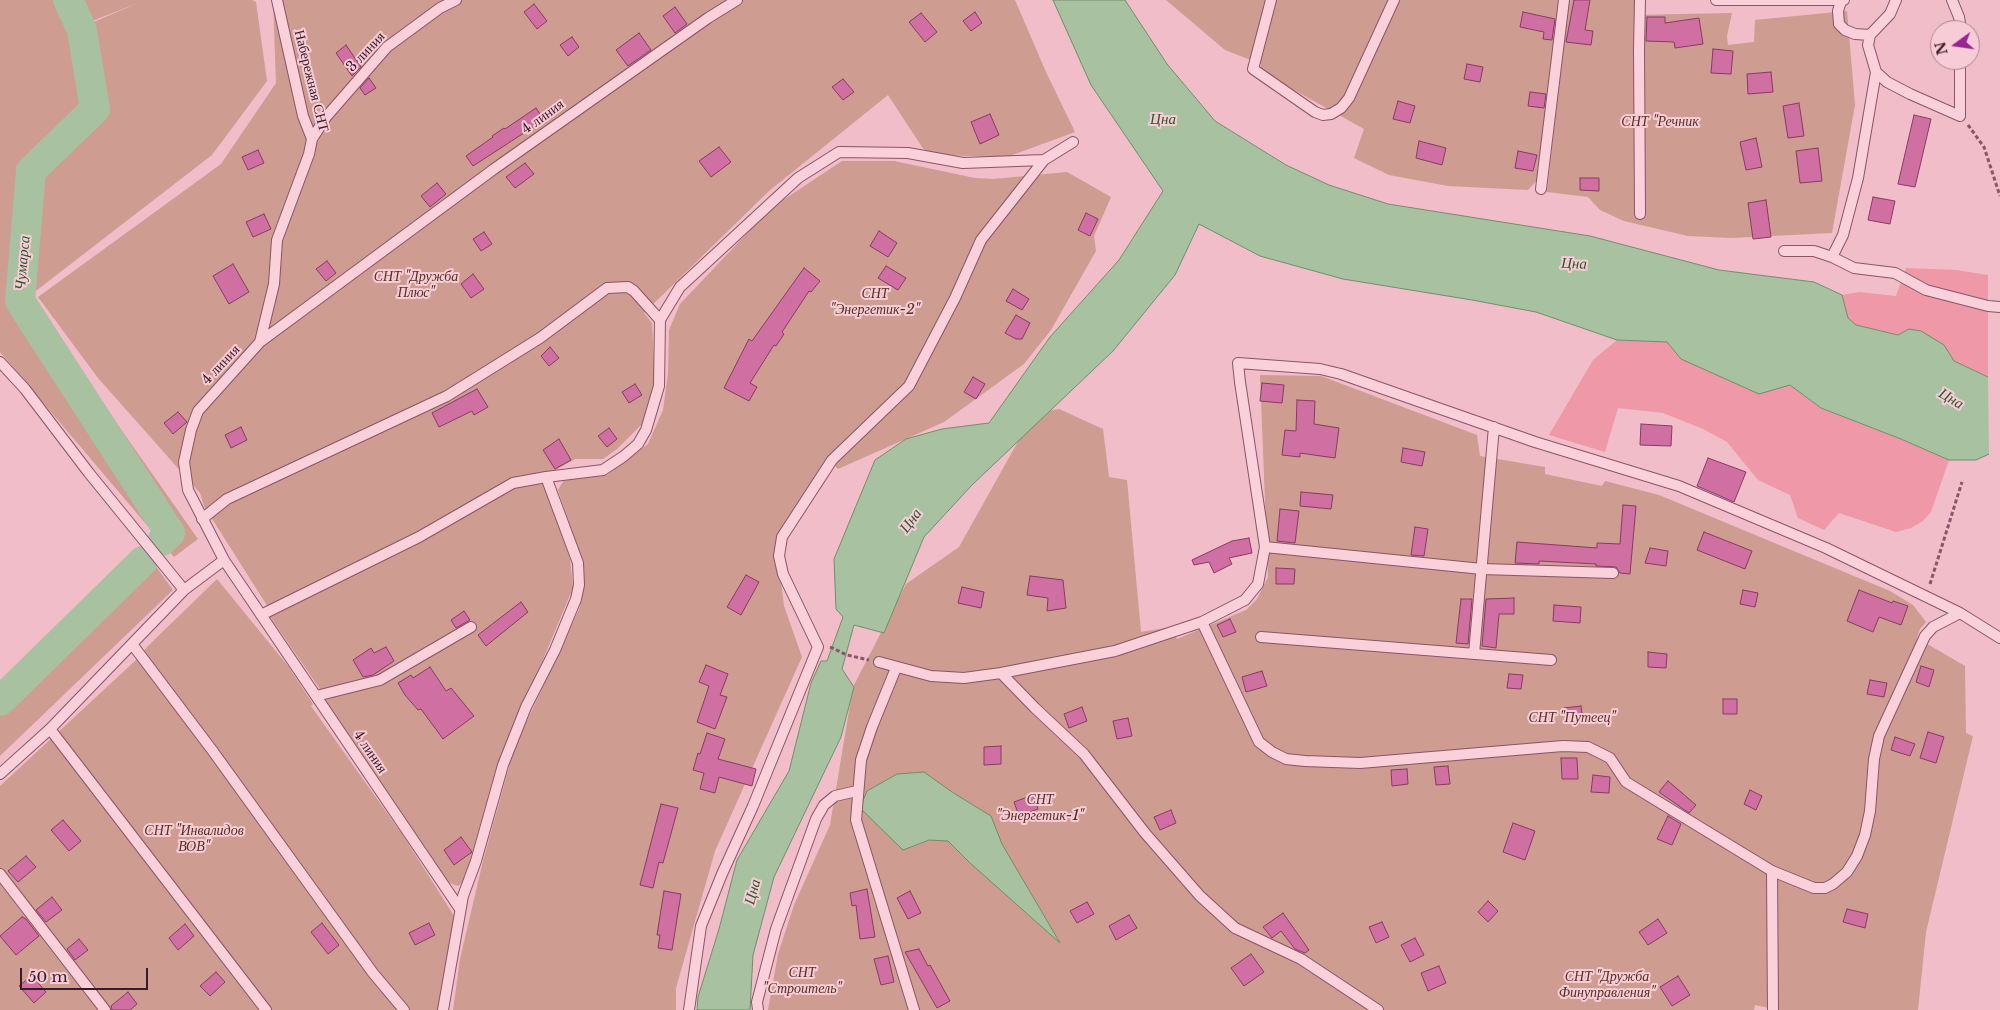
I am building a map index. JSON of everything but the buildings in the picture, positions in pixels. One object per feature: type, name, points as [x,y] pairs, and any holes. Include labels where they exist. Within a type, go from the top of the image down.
[{"type":"lane","name":"Набережная СНТ","points":[[260,342],[274,284],[277,240],[309,154],[312,139],[303,116],[277,0]]},
{"type":"lane","name":"3 линия","points":[[312,139],[326,117],[388,47],[440,8],[456,0]]},
{"type":"lane","name":"4 линия","points":[[460,909],[224,560],[188,490],[184,462],[191,430],[198,411],[260,342],[502,163],[700,23],[737,0]]},
{"type":"lane","points":[[1271,0],[1253,70],[1315,112],[1323,115],[1341,108],[1349,98],[1394,0]]},
{"type":"lane","points":[[1541,188],[1564,0]]},
{"type":"lane","points":[[1640,0],[1640,214]]},
{"type":"lane","points":[[1716,0],[1843,0],[1838,11],[1838,24],[1845,30],[1855,34],[1870,35]]},
{"type":"lane","points":[[1832,257],[1843,235],[1858,178],[1876,72],[1868,45],[1870,35],[1890,14],[1896,0]]},
{"type":"lane","points":[[1952,0],[1959,20]]},
{"type":"lane","points":[[1876,72],[1887,82],[1960,116],[1960,70]]},
{"type":"lane","points":[[689,1010],[701,926],[753,806],[818,647],[783,574],[779,556],[782,537],[832,460],[908,386],[955,298],[981,240],[1044,160],[1073,142]]},
{"type":"lane","points":[[261,615],[419,537],[514,483],[603,470],[624,456],[638,444],[646,430],[659,386],[660,320],[680,287],[798,178],[839,152],[908,152],[963,164],[1044,160]]},
{"type":"lane","points":[[1784,252],[1814,252],[1832,257],[1854,268],[1895,273],[1926,290],[1988,306],[2000,307]]},
{"type":"lane","points":[[202,519],[227,499],[447,396],[540,338],[607,288],[628,287],[634,291],[660,320]]},
{"type":"lane","points":[[0,362],[25,389],[89,473],[184,590]]},
{"type":"lane","points":[[879,662],[931,676],[964,678],[1001,673],[1114,651],[1202,622],[1227,610],[1250,595],[1261,576],[1265,547],[1238,364],[1320,369],[1536,442],[1679,486],[1826,548],[1960,613],[2000,638]]},
{"type":"lane","points":[[1474,654],[1494,427]]},
{"type":"lane","points":[[443,1010],[462,896],[476,861],[503,765],[526,707],[555,650],[576,600],[579,585],[578,563],[546,477]]},
{"type":"lane","points":[[1265,547],[1482,569],[1613,573]]},
{"type":"lane","points":[[0,774],[50,729],[184,590],[224,560]]},
{"type":"lane","points":[[1202,622],[1259,742],[1272,752],[1286,759],[1360,762],[1563,746],[1588,747],[1610,758],[1626,782],[1772,871],[1814,888],[1824,888],[1833,884],[1847,872],[1857,856],[1870,810],[1874,760],[1879,736],[1925,636],[1934,627],[1960,613]]},
{"type":"lane","points":[[316,696],[380,680],[471,627]]},
{"type":"lane","points":[[1262,637],[1551,660]]},
{"type":"lane","points":[[132,644],[218,758],[373,974],[404,1010]]},
{"type":"lane","points":[[896,668],[861,760],[856,820],[914,1010]]},
{"type":"lane","points":[[1001,673],[1084,754],[1145,833],[1200,896],[1235,928],[1302,959],[1378,1010]]},
{"type":"lane","points":[[50,729],[266,1010]]},
{"type":"lane","points":[[758,1010],[757,1002],[776,929],[816,819],[824,805],[835,796],[857,791]]},
{"type":"lane","points":[[1772,871],[1773,1010]]},
{"type":"lane","points":[[0,874],[105,1010]]},
{"type":"path","points":[[1960,116],[1974,130],[1984,147],[2000,196]]},
{"type":"path","points":[[1926,596],[1962,482]]},
{"type":"path","points":[[830,647],[847,655],[879,662]]},
{"type":"green space","points":[[0,0],[73,0],[82,27],[138,3],[82,25],[75,0],[252,0],[256,2],[267,81],[212,155],[28,297],[198,539],[174,557],[0,352]]},
{"type":"green space","name":"СНТ \"Дружба Плюс\"","points":[[273,0],[1015,0],[1046,72],[1075,132],[1007,157],[937,155],[927,152],[922,147],[888,95],[769,191],[644,313],[652,323],[655,385],[645,421],[617,449],[603,459],[575,459],[547,475],[545,486],[570,559],[573,588],[493,779],[464,882],[458,886],[447,882],[324,702],[327,699],[270,617],[273,615],[204,506],[200,493],[98,378],[38,297],[221,164],[276,83]]},
{"type":"green space","points":[[1166,0],[1559,0],[1538,179],[1528,190],[1448,186],[1389,175],[1354,158],[1364,129],[1260,71],[1261,64],[1225,50]]},
{"type":"green space","name":"СНТ \"Речник","points":[[1569,0],[1635,0],[1634,15],[1732,13],[1727,36],[1728,45],[1754,42],[1755,20],[1847,11],[1855,105],[1832,233],[1732,238],[1688,236],[1624,221],[1600,210],[1588,197],[1547,192]]},
{"type":"green space","name":"СНТ \"Энергетик-2\"","points":[[842,161],[894,161],[975,178],[993,179],[1067,172],[1111,197],[1094,236],[1096,251],[1051,330],[1024,364],[944,422],[838,469],[831,462],[813,484],[776,541],[784,606],[802,657],[715,851],[676,988],[676,1010],[453,1010],[460,959],[483,861],[514,749],[580,607],[582,573],[580,554],[558,490],[565,478],[607,475],[648,444],[663,410],[668,373],[669,330],[680,304],[771,208]]},
{"type":"green space","points":[[1260,375],[1321,376],[1477,435],[1480,456],[1545,467],[1545,474],[1602,486],[1605,481],[1659,495],[1890,591],[1913,605],[1926,622],[1920,629],[1917,638],[1965,666],[1966,733],[1973,736],[1926,932],[1918,1010],[1779,1010],[1755,1005],[1754,1010],[768,1010],[778,954],[794,905],[830,825],[853,687],[906,584],[959,547],[1034,413],[1059,409],[1103,429],[1109,477],[1127,480],[1141,632],[1172,627],[1177,639],[1246,610],[1257,599],[1268,577]]},
{"type":"green space","points":[[144,550],[173,590],[0,756],[0,691]]},
{"type":"green space","name":"СНТ \"Инвалидов ВОВ\"","points":[[217,579],[288,666],[313,704],[311,706],[402,834],[456,919],[439,1010],[0,1010],[0,786],[136,660]]},
{"type":"sand","points":[[1906,268],[1956,270],[1988,275],[1988,377],[1954,361],[1944,345],[1909,329],[1898,335],[1856,325],[1848,319],[1842,295],[1859,292],[1896,296]]},
{"type":"sand","points":[[1617,340],[1668,342],[1682,359],[1790,385],[1821,408],[1949,460],[1931,512],[1923,521],[1911,528],[1896,532],[1839,513],[1824,530],[1798,518],[1790,495],[1758,480],[1727,442],[1703,429],[1663,413],[1618,408],[1605,452],[1549,435],[1593,360]]},
{"type":"water","name":"Цна","points":[[1053,0],[1125,0],[1167,64],[1215,121],[1286,165],[1329,185],[1388,204],[1590,236],[1719,270],[1814,282],[1842,295],[1848,318],[1856,325],[1898,335],[1909,329],[1921,331],[1944,345],[1954,361],[1988,377],[2000,386],[2000,454],[1989,454],[1976,460],[1949,460],[1821,408],[1790,385],[1759,394],[1681,359],[1667,342],[1617,340],[1536,312],[1343,279],[1260,256],[1199,224],[1175,275],[1113,351],[972,485],[924,537],[884,633],[854,625],[842,669],[854,687],[841,737],[774,877],[753,955],[750,1010],[697,1010],[698,997],[719,929],[737,860],[789,771],[811,683],[821,661],[827,661],[843,617],[836,609],[834,559],[875,460],[906,439],[942,429],[989,423],[1050,337],[1119,260],[1163,191],[1091,85]]},
{"type":"water","points":[[924,772],[991,816],[1002,844],[1060,943],[948,841],[929,840],[903,850],[860,808],[867,791],[897,774]]},
{"type":"pier","points":[[1988,374],[2000,383],[2000,457],[1989,457]]},
{"type":"waterway","name":"Чумарса","points":[[68,0],[82,30],[95,109],[31,171],[20,301],[170,533],[162,541]]},
{"type":"waterway","name":"Чумарса","points":[[0,701],[143,561]]},
{"type":"park label","name":"СНТ \"Путеец\"","points":[[1572,718]]},
{"type":"park label","name":"СНТ \"Энергетик-1\"","points":[[1040,808]]},
{"type":"park label","name":"СНТ \"Строитель\"","points":[[802,982]]},
{"type":"park label","name":"СНТ \"Дружба Финуправления\"","points":[[1607,986]]}]
